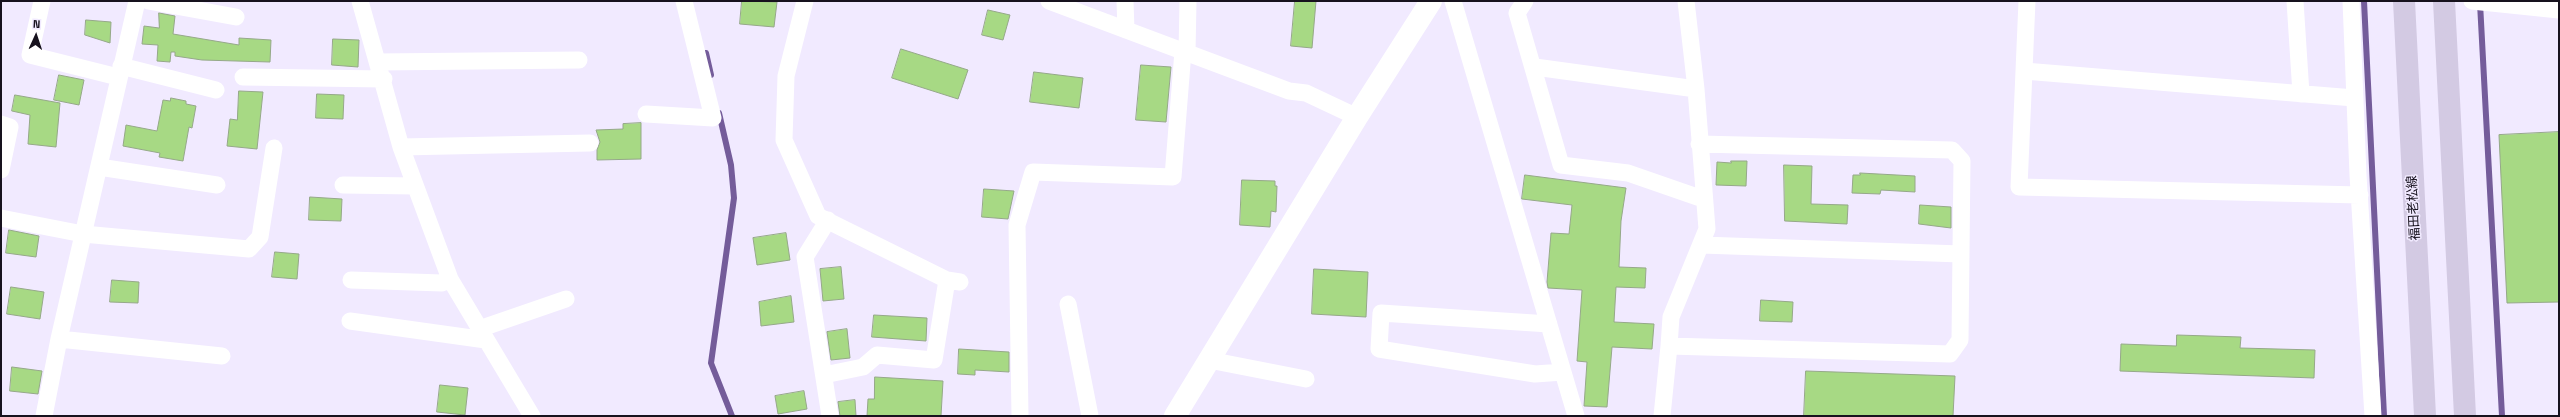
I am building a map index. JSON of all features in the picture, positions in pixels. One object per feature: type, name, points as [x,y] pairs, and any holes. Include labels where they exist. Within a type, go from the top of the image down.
[{"type":"main road","name":"福田老松線","points":[[2404,1],[2425,416]]},
{"type":"main road","points":[[2444,1],[2465,416]]},
{"type":"street","points":[[42,1],[30,55],[216,90]]},
{"type":"street","points":[[44,416],[59,339],[137,1]]},
{"type":"street","points":[[148,1],[236,17]]},
{"type":"street","points":[[360,1],[377,62],[384,79],[401,146],[450,279],[532,416]]},
{"type":"street","points":[[646,114],[713,118],[684,1]]},
{"type":"street","points":[[805,1],[786,76],[784,140],[818,216],[953,281],[934,360],[877,355],[863,368],[824,375]]},
{"type":"street","points":[[1049,1],[1289,91],[1306,93],[1357,117]]},
{"type":"street","points":[[1125,1],[1126,30]]},
{"type":"street","points":[[1020,416],[1017,225],[1033,172],[1173,177],[1185,52],[1188,1]]},
{"type":"street","points":[[1175,416],[1357,117],[1431,1]]},
{"type":"street","points":[[1453,1],[1543,323],[1558,373],[1576,416]]},
{"type":"street","points":[[1525,1],[1517,13],[1534,67],[1561,165],[1628,173],[1703,199]]},
{"type":"street","points":[[1662,416],[1671,317],[1702,245],[1707,228],[1703,199],[1696,89],[1686,1]]},
{"type":"street","points":[[2027,1],[2019,187],[2360,195]]},
{"type":"street","points":[[2295,1],[2302,94]]},
{"type":"street","points":[[2351,1],[2354,98],[2373,416]]},
{"type":"street","points":[[2477,2],[2559,10]]},
{"type":"street","points":[[377,62],[579,60]]},
{"type":"street","points":[[1534,67],[1696,89]]},
{"type":"street","points":[[2024,71],[2354,98]]},
{"type":"street","points":[[243,77],[384,79]]},
{"type":"street","points":[[1,124],[10,127],[1,170]]},
{"type":"street","points":[[401,146],[590,143]]},
{"type":"street","points":[[1669,346],[1950,354],[1960,340],[1962,161],[1952,150],[1700,144]]},
{"type":"street","points":[[1,218],[83,234],[249,248],[260,236],[274,148]]},
{"type":"street","points":[[98,167],[217,185]]},
{"type":"street","points":[[343,185],[415,186]]},
{"type":"street","points":[[828,220],[804,258],[830,416]]},
{"type":"street","points":[[1702,245],[1961,254]]},
{"type":"street","points":[[351,280],[442,283],[450,279]]},
{"type":"street","points":[[350,321],[483,335],[566,299]]},
{"type":"street","points":[[1068,304],[1090,416]]},
{"type":"street","points":[[1543,323],[1381,313],[1379,349],[1535,374],[1558,373]]},
{"type":"street","points":[[59,339],[222,356]]},
{"type":"street","points":[[1209,360],[1306,378]]},
{"type":"building","points":[[742,1],[777,2],[774,27],[740,24]]},
{"type":"building","points":[[1295,1],[1316,1],[1312,48],[1291,46]]},
{"type":"building","points":[[988,10],[1010,15],[1003,40],[982,35]]},
{"type":"building","points":[[159,13],[175,16],[173,34],[239,45],[239,38],[271,40],[270,62],[202,60],[175,56],[175,52],[171,52],[170,62],[157,61],[158,45],[142,44],[144,26],[159,28]]},
{"type":"building","points":[[86,20],[111,22],[110,43],[85,35]]},
{"type":"building","points":[[333,39],[359,40],[358,67],[332,65]]},
{"type":"building","points":[[901,49],[968,70],[958,99],[892,78]]},
{"type":"building","points":[[1141,65],[1171,67],[1166,122],[1136,120]]},
{"type":"building","points":[[1034,72],[1083,78],[1079,108],[1030,102]]},
{"type":"building","points":[[59,75],[84,80],[79,105],[54,100]]},
{"type":"building","points":[[239,91],[263,92],[257,149],[227,146],[230,119],[237,120]]},
{"type":"building","points":[[317,94],[344,95],[343,119],[316,118]]},
{"type":"building","points":[[15,95],[60,103],[56,147],[28,144],[30,115],[12,111]]},
{"type":"building","points":[[171,98],[186,101],[186,104],[196,106],[192,128],[189,127],[183,161],[159,157],[160,153],[123,146],[126,125],[157,131],[163,100],[170,101]]},
{"type":"building","points":[[641,123],[641,159],[597,160],[597,150],[600,142],[596,130],[623,129],[623,124]]},
{"type":"building","points":[[2559,132],[2559,302],[2507,303],[2499,135]]},
{"type":"building","points":[[1731,161],[1747,161],[1746,186],[1716,185],[1717,162],[1731,163]]},
{"type":"building","points":[[1784,165],[1812,166],[1811,204],[1848,205],[1847,224],[1785,221]]},
{"type":"building","points":[[1860,173],[1915,176],[1915,192],[1881,190],[1880,194],[1852,193],[1853,175],[1860,175]]},
{"type":"building","points":[[1525,175],[1626,188],[1621,221],[1619,267],[1646,268],[1645,288],[1616,287],[1614,322],[1654,324],[1652,349],[1612,347],[1607,407],[1584,406],[1587,362],[1577,361],[1582,290],[1548,288],[1547,282],[1551,233],[1569,234],[1572,205],[1522,199]]},
{"type":"building","points":[[1242,180],[1275,181],[1275,186],[1277,186],[1276,212],[1271,211],[1270,227],[1240,225]]},
{"type":"building","points":[[984,189],[1014,191],[1008,219],[982,217]]},
{"type":"building","points":[[310,197],[342,199],[341,221],[309,220]]},
{"type":"building","points":[[1920,205],[1951,207],[1951,228],[1919,224]]},
{"type":"building","points":[[9,230],[39,236],[36,257],[6,253]]},
{"type":"building","points":[[786,233],[790,260],[757,265],[753,238]]},
{"type":"building","points":[[275,252],[299,254],[297,279],[272,277]]},
{"type":"building","points":[[841,267],[844,299],[823,301],[820,269]]},
{"type":"building","points":[[1314,269],[1368,272],[1366,317],[1312,314]]},
{"type":"building","points":[[112,280],[139,282],[138,303],[110,302]]},
{"type":"building","points":[[11,287],[44,292],[40,319],[7,314]]},
{"type":"building","points":[[791,296],[794,322],[761,326],[759,302]]},
{"type":"building","points":[[1761,300],[1793,302],[1792,322],[1760,321]]},
{"type":"building","points":[[874,315],[927,318],[926,341],[872,337]]},
{"type":"building","points":[[847,329],[850,358],[831,360],[827,332]]},
{"type":"building","points":[[2177,335],[2241,337],[2240,348],[2315,350],[2314,378],[2120,371],[2121,344],[2176,346]]},
{"type":"building","points":[[959,349],[1009,352],[1009,372],[975,370],[975,375],[958,374]]},
{"type":"building","points":[[12,367],[42,371],[38,394],[10,391]]},
{"type":"building","points":[[1806,371],[1955,376],[1953,416],[1804,416]]},
{"type":"building","points":[[875,377],[943,381],[941,416],[867,416],[868,399],[874,399]]},
{"type":"building","points":[[440,385],[468,388],[465,415],[437,412]]},
{"type":"building","points":[[804,391],[807,409],[778,414],[775,396]]},
{"type":"building","points":[[855,400],[856,416],[840,416],[838,402]]},
{"type":"waterway","points":[[2364,1],[2384,416]]},
{"type":"waterway","points":[[2480,3],[2502,416]]},
{"type":"waterway","points":[[706,53],[711,75]]},
{"type":"waterway","points":[[719,113],[731,165],[734,198],[711,363],[732,416]]}]
